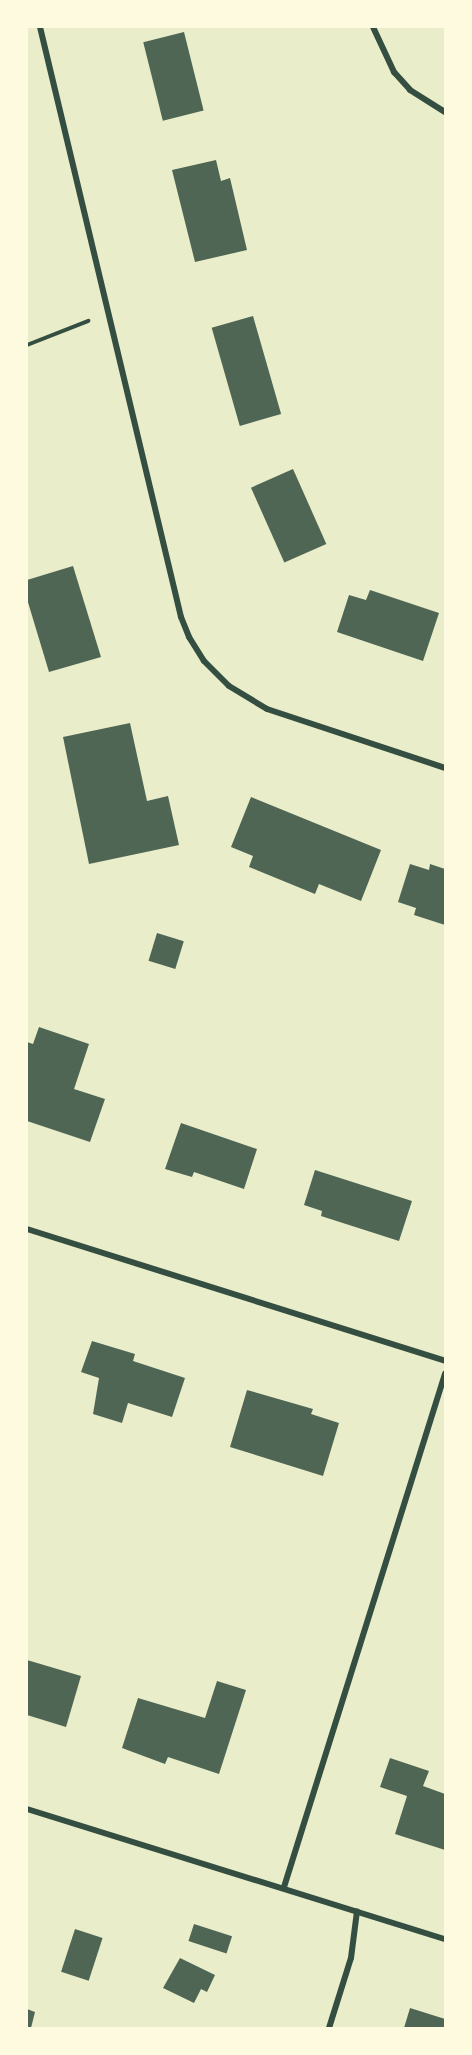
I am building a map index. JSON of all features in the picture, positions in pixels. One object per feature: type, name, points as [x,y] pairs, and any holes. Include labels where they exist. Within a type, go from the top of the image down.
[{"type":"street","points":[[40,27],[111,313],[181,617],[204,661],[240,695],[267,709],[445,768]]},
{"type":"street","points":[[373,27],[394,72],[410,90],[445,112]]},
{"type":"street","points":[[27,1228],[445,1361]]},
{"type":"street","points":[[284,1887],[445,1374]]},
{"type":"street","points":[[27,1809],[284,1887],[445,1939]]},
{"type":"street","points":[[329,2028],[351,1958],[357,1911]]},
{"type":"path","points":[[27,345],[111,313]]},
{"type":"building","points":[[184,32],[204,111],[163,121],[143,42]]},
{"type":"building","points":[[216,160],[221,181],[230,178],[247,250],[195,262],[172,170]]},
{"type":"building","points":[[253,316],[281,414],[240,426],[212,328]]},
{"type":"building","points":[[293,469],[326,544],[284,563],[251,488]]},
{"type":"building","points":[[73,566],[101,657],[49,672],[27,599],[27,580]]},
{"type":"building","points":[[370,590],[439,613],[423,661],[337,632],[349,595],[366,600]]},
{"type":"building","points":[[130,723],[147,801],[168,796],[179,845],[89,864],[63,737]]},
{"type":"building","points":[[251,797],[381,850],[361,901],[319,884],[315,894],[249,867],[253,856],[231,847]]},
{"type":"building","points":[[410,864],[429,870],[430,864],[445,869],[445,925],[414,915],[416,908],[398,902]]},
{"type":"building","points":[[157,933],[184,941],[175,969],[149,961]]},
{"type":"building","points":[[39,1027],[89,1044],[74,1089],[105,1099],[90,1142],[27,1121],[27,1042],[33,1044]]},
{"type":"building","points":[[181,1123],[257,1149],[244,1189],[194,1172],[192,1177],[165,1169]]},
{"type":"building","points":[[315,1170],[412,1201],[399,1241],[321,1216],[322,1211],[304,1205]]},
{"type":"building","points":[[92,1341],[135,1354],[133,1361],[185,1378],[172,1417],[128,1403],[122,1423],[93,1414],[99,1378],[81,1372]]},
{"type":"building","points":[[247,1390],[313,1409],[311,1414],[339,1423],[323,1476],[230,1447]]},
{"type":"building","points":[[27,1660],[81,1676],[66,1727],[27,1715]]},
{"type":"building","points":[[217,1681],[246,1690],[219,1774],[168,1757],[165,1764],[122,1748],[138,1698],[205,1718]]},
{"type":"building","points":[[390,1758],[429,1771],[423,1786],[445,1794],[445,1850],[395,1834],[407,1796],[380,1787]]},
{"type":"building","points":[[194,1924],[232,1936],[226,1953],[188,1941]]},
{"type":"building","points":[[75,1929],[103,1938],[89,1981],[61,1972]]},
{"type":"building","points":[[180,1958],[215,1975],[207,1992],[201,1989],[194,2003],[163,1988]]},
{"type":"building","points":[[410,2008],[445,2019],[445,2028],[404,2028]]},
{"type":"building","points":[[27,2009],[35,2012],[31,2028],[27,2028]]}]
